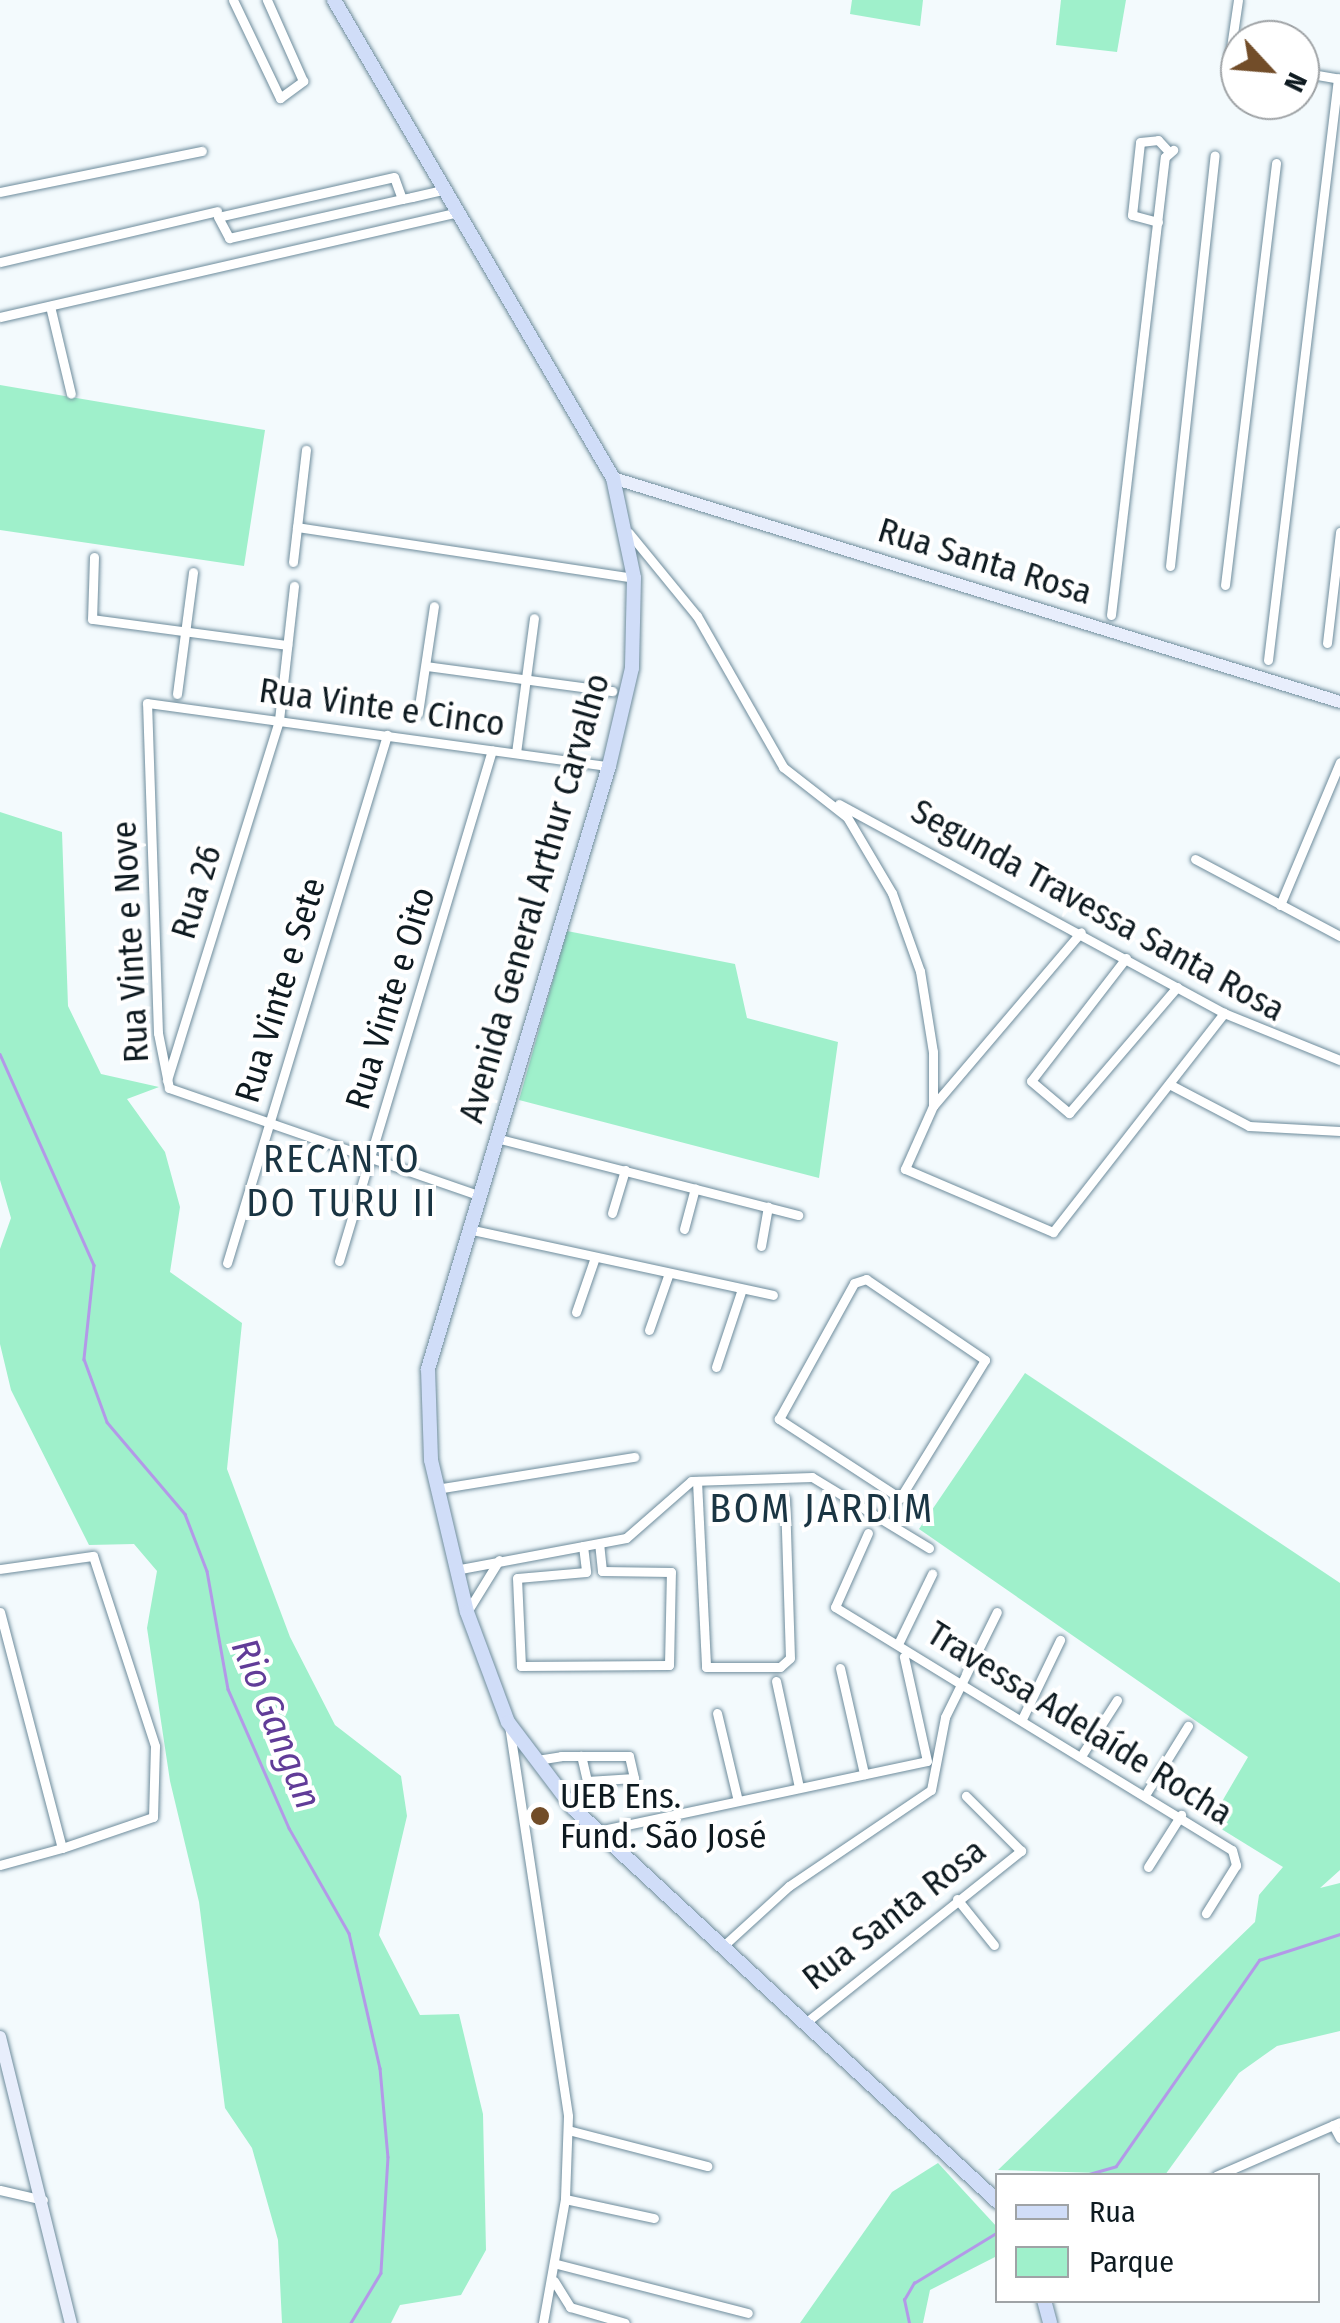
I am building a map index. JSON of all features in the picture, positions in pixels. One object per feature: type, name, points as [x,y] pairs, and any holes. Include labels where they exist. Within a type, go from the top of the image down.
[{"type":"main road","name":"Avenida General Arthur Carvalho","points":[[334,0],[613,478],[629,534],[634,578],[632,668],[609,766],[467,1228],[428,1369],[436,1489],[467,1612],[508,1722],[594,1832],[995,2199]]},
{"type":"street","points":[[233,0],[280,98],[303,80],[267,0]]},
{"type":"street","points":[[1268,660],[1339,78]]},
{"type":"street","points":[[1112,614],[1158,222],[1172,151],[1158,140],[1140,142],[1132,215],[1158,222]]},
{"type":"street","points":[[0,192],[202,151]]},
{"type":"street","points":[[1170,566],[1215,161]]},
{"type":"street","points":[[1226,585],[1276,163]]},
{"type":"street","points":[[402,199],[394,177],[218,217],[230,238],[402,199],[446,189]]},
{"type":"street","points":[[0,262],[217,211]]},
{"type":"street","points":[[0,317],[459,212]]},
{"type":"street","points":[[50,306],[71,394]]},
{"type":"street","points":[[292,562],[306,450]]},
{"type":"street","name":"Rua Santa Rosa","points":[[613,478],[907,573],[1340,702]]},
{"type":"street","points":[[297,527],[634,578]]},
{"type":"street","points":[[1327,642],[1340,532]]},
{"type":"street","points":[[629,534],[697,616],[784,767],[832,801],[868,846],[914,947],[934,1106]]},
{"type":"street","points":[[94,557],[89,617],[288,645]]},
{"type":"street","points":[[177,694],[194,572]]},
{"type":"street","name":"Rua 26","points":[[167,1080],[278,720],[294,586]]},
{"type":"street","points":[[418,713],[434,606]]},
{"type":"street","points":[[516,753],[534,618]]},
{"type":"street","points":[[426,666],[612,691]]},
{"type":"street","name":"Rua Vinte e Cinco","points":[[147,703],[609,766]]},
{"type":"street","name":"Rua Vinte e Nove","points":[[147,703],[167,1080],[186,1101],[478,1195]]},
{"type":"street","name":"Rua Vinte e Sete","points":[[227,1262],[387,735]]},
{"type":"street","name":"Rua Vinte e Oito","points":[[339,1261],[492,750]]},
{"type":"street","points":[[1280,904],[1340,762]]},
{"type":"street","name":"Segunda Travessa Santa Rosa","points":[[832,801],[1224,1013],[1340,1060]]},
{"type":"street","points":[[1195,859],[1340,936]]},
{"type":"street","points":[[1080,932],[934,1106],[903,1167],[1053,1232],[1224,1013]]},
{"type":"street","points":[[1126,958],[1032,1081],[1069,1114],[1178,987]]},
{"type":"street","points":[[1169,1084],[1249,1126],[1340,1131]]},
{"type":"street","points":[[496,1138],[798,1215]]},
{"type":"street","points":[[612,1214],[625,1170]]},
{"type":"street","points":[[684,1229],[695,1188]]},
{"type":"street","points":[[761,1246],[768,1208]]},
{"type":"street","points":[[467,1228],[773,1296]]},
{"type":"street","points":[[576,1312],[595,1257]]},
{"type":"street","points":[[649,1330],[670,1273]]},
{"type":"street","points":[[866,1279],[983,1354],[984,1368],[906,1495],[840,1463],[782,1424],[778,1411],[854,1283],[866,1279]]},
{"type":"street","points":[[716,1367],[742,1288]]},
{"type":"street","points":[[436,1489],[634,1456]]},
{"type":"street","points":[[827,1484],[840,1463]]},
{"type":"street","points":[[697,1481],[706,1666],[788,1660],[785,1498]]},
{"type":"street","points":[[455,1570],[631,1536],[676,1487],[697,1481],[827,1484],[929,1548]]},
{"type":"street","name":"Travessa Adelaíde Rocha","points":[[868,1533],[835,1607],[1147,1792],[1236,1855],[1206,1913]]},
{"type":"street","points":[[599,1544],[602,1571]]},
{"type":"street","points":[[583,1546],[586,1572]]},
{"type":"street","points":[[0,1569],[93,1556],[155,1746],[154,1817],[0,1865]]},
{"type":"street","points":[[467,1612],[499,1560]]},
{"type":"street","points":[[586,1572],[671,1572],[669,1665],[521,1666],[517,1578],[586,1572]]},
{"type":"street","points":[[899,1642],[932,1574]]},
{"type":"street","points":[[0,1612],[62,1848]]},
{"type":"street","points":[[722,1948],[820,1863],[931,1790],[960,1679],[997,1612]]},
{"type":"street","points":[[1022,1719],[1060,1640]]},
{"type":"street","points":[[594,1832],[927,1761],[904,1657]]},
{"type":"street","points":[[840,1668],[864,1774]]},
{"type":"street","points":[[776,1681],[799,1788]]},
{"type":"street","points":[[1083,1753],[1117,1700]]},
{"type":"street","points":[[716,1713],[738,1801]]},
{"type":"street","points":[[508,1722],[568,2130],[557,2264],[543,2323]]},
{"type":"street","points":[[1147,1792],[1188,1726]]},
{"type":"street","points":[[535,1760],[581,1756],[632,1758],[634,1778],[587,1781],[581,1756]]},
{"type":"street","name":"Rua Santa Rosa","points":[[804,2024],[1021,1851],[966,1796]]},
{"type":"street","points":[[1148,1867],[1182,1815]]},
{"type":"street","points":[[957,1899],[994,1945]]},
{"type":"street","points":[[0,2037],[46,2201],[71,2323]]},
{"type":"street","points":[[1223,2173],[1336,2123],[1340,2138]]},
{"type":"street","points":[[568,2130],[707,2166]]},
{"type":"street","points":[[0,2190],[46,2201]]},
{"type":"street","points":[[565,2199],[654,2218]]},
{"type":"street","points":[[557,2264],[748,2313]]},
{"type":"street","points":[[554,2281],[574,2310],[625,2323]]},
{"type":"green space","points":[[852,0],[923,0],[920,26],[850,14]]},
{"type":"green space","points":[[1061,0],[1126,0],[1117,52],[1056,45]]},
{"type":"green space","points":[[0,385],[265,430],[244,566],[0,530]]},
{"type":"green space","points":[[0,812],[62,832],[68,1006],[101,1074],[159,1087],[127,1099],[165,1152],[180,1207],[170,1272],[242,1323],[227,1469],[290,1637],[335,1725],[401,1776],[407,1816],[379,1935],[420,2015],[459,2014],[483,2114],[486,2250],[461,2295],[400,2305],[391,2323],[282,2323],[278,2240],[252,2148],[225,2108],[199,1902],[170,1781],[147,1628],[157,1571],[134,1544],[89,1545],[11,1390],[0,1344],[0,1249],[11,1218],[0,1180]]},
{"type":"green space","points":[[567,931],[735,964],[747,1018],[838,1042],[819,1178],[519,1100]]},
{"type":"green space","points":[[1025,1373],[1340,1583],[1340,1870],[1320,1888],[1340,1883],[1340,2031],[1277,2046],[1239,2073],[1166,2173],[998,2170],[1255,1922],[1259,1895],[1283,1867],[1210,1822],[1248,1757],[919,1529]]},
{"type":"green space","points":[[938,2163],[995,2225],[995,2257],[930,2290],[923,2323],[800,2323],[892,2192]]},
{"type":"waterway","name":"Rio Gangan","points":[[0,1054],[94,1265],[84,1359],[107,1422],[185,1514],[207,1571],[228,1689],[289,1828],[349,1933],[380,2068],[388,2157],[381,2273],[351,2323]]},
{"type":"waterway","points":[[1092,2173],[1116,2166],[1259,1960],[1340,1934]]},
{"type":"waterway","points":[[909,2323],[904,2300],[914,2283],[995,2234]]},
{"type":"place","name":"UEB Ens. Fund. São José","points":[[540,1816]]},
{"type":"district","name":"RECANTO DO TURU II","points":[[342,1182]]},
{"type":"district","name":"BOM JARDIM","points":[[822,1509]]}]
